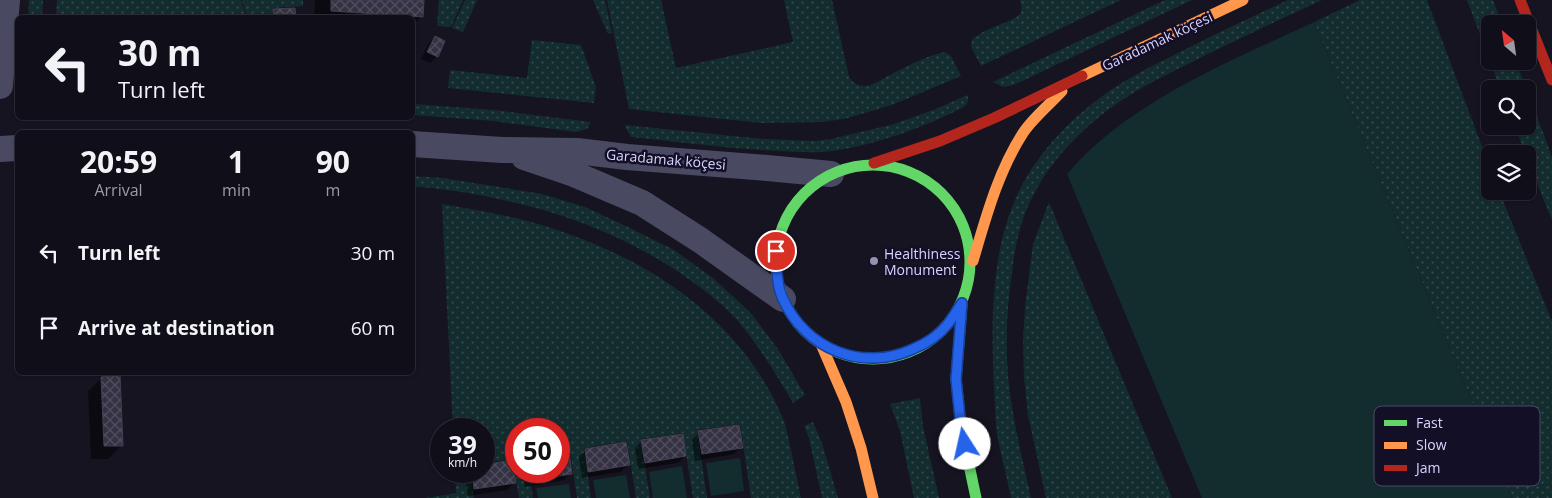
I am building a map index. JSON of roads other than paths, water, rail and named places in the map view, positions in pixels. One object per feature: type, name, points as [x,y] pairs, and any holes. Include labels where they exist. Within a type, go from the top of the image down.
[{"type":"main road","name":"Garadamak köçesi","points":[[872,164],[940,141],[994,118],[1243,0]]},
{"type":"main road","points":[[1520,0],[1552,80]]},
{"type":"main road","name":"Garadamak köçesi","points":[[970,271],[989,205],[1004,169],[1024,132],[1071,81]]},
{"type":"main road","points":[[962,303],[947,326],[925,344],[900,355],[873,359],[846,355],[821,344],[798,324],[783,298],[777,275],[776,251],[782,227],[794,206],[810,188],[831,174],[851,167],[872,164],[900,168],[924,178],[946,196],[961,218],[969,244],[970,271],[962,303],[956,379],[961,427],[976,498]]},
{"type":"main road","points":[[821,344],[862,448],[873,498]]},
{"type":"street","points":[[0,86],[7,0]]},
{"type":"street","name":"Garadamak köçesi","points":[[415,144],[502,150],[576,151],[636,158],[831,174]]},
{"type":"street","points":[[0,149],[15,148]]},
{"type":"street","name":"Garadamak köçesi","points":[[502,150],[574,174],[642,204],[700,240],[783,298]]},
{"type":"place","name":"Healthiness Monument","points":[[874,261]]}]
